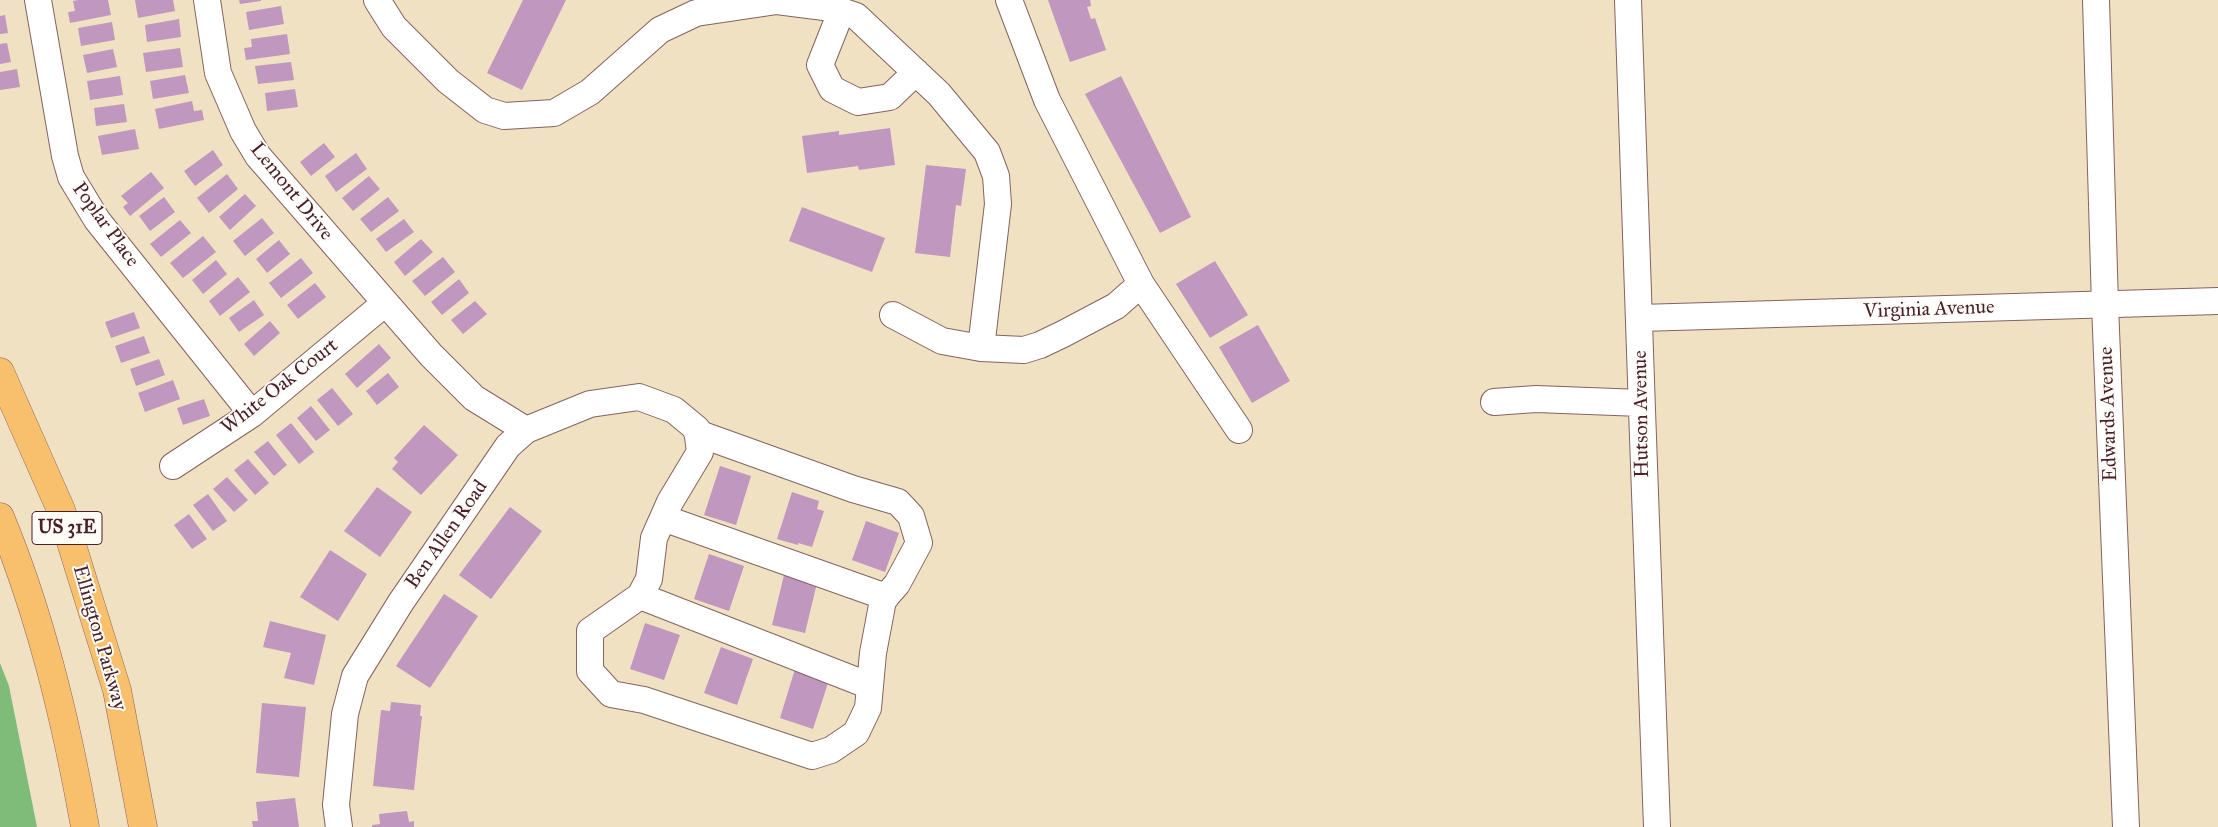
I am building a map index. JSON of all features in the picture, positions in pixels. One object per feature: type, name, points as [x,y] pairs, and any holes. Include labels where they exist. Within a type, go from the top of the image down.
[{"type":"highway","name":"Ellington Parkway","points":[[0,372],[61,510],[117,690],[143,827]]},
{"type":"highway","name":"US 31E","points":[[0,517],[32,609],[64,717],[85,827]]},
{"type":"street","name":"Poplar Place","points":[[38,0],[65,156],[71,177],[97,220],[252,414]]},
{"type":"street","name":"Lemont Drive","points":[[207,0],[218,74],[242,131],[258,156],[384,304],[431,355],[474,398],[526,430]]},
{"type":"street","points":[[377,0],[394,27],[464,96],[484,110],[504,116],[554,113],[590,92],[660,30],[696,13],[777,1],[832,8],[856,16],[939,94],[987,152],[996,176],[998,204],[981,348]]},
{"type":"street","points":[[1009,0],[1047,100],[1141,284],[1238,430]]},
{"type":"street","name":"Hutson Avenue","points":[[1628,0],[1657,827]]},
{"type":"street","name":"Edwards Avenue","points":[[2096,0],[2105,305],[2126,827]]},
{"type":"street","points":[[841,12],[820,65],[832,89],[858,102],[890,97],[916,72]]},
{"type":"street","points":[[893,315],[942,341],[981,348],[1024,350],[1040,345],[1116,306],[1141,284]]},
{"type":"street","name":"Virginia Avenue","points":[[1640,318],[2218,301]]},
{"type":"street","name":"White Oak Court","points":[[173,466],[252,414],[384,304]]},
{"type":"street","name":"Ben Allen Road","points":[[340,827],[336,805],[344,723],[355,676],[401,602],[508,446],[526,430],[590,404],[639,397],[674,410],[697,429],[697,432]]},
{"type":"street","points":[[1494,402],[1545,399],[1641,403]]},
{"type":"street","points":[[697,432],[853,489],[898,502],[911,516],[919,542],[897,584],[884,600],[875,644],[868,708],[856,733],[831,750],[812,756],[644,700],[612,694],[590,671],[590,631],[640,596],[649,579],[654,538],[670,502],[700,452],[697,432]]},
{"type":"street","points":[[663,518],[886,597]]},
{"type":"street","points":[[640,596],[870,686]]},
{"type":"green space","points":[[0,663],[9,686],[37,827],[0,827]]},
{"type":"building","points":[[108,0],[111,15],[70,23],[68,12],[75,11],[73,1]]},
{"type":"building","points":[[135,0],[173,0],[175,11],[138,18]]},
{"type":"building","points":[[239,0],[261,0],[261,1],[240,4]]},
{"type":"building","points":[[523,0],[566,0],[522,90],[487,73]]},
{"type":"building","points":[[1048,0],[1090,0],[1091,6],[1087,7],[1091,19],[1095,18],[1106,50],[1070,62]]},
{"type":"building","points":[[281,6],[284,24],[249,30],[246,12]]},
{"type":"building","points":[[5,15],[8,33],[0,34],[0,16]]},
{"type":"building","points":[[179,19],[181,37],[147,42],[145,25]]},
{"type":"building","points":[[112,22],[115,40],[81,46],[78,28]]},
{"type":"building","points":[[287,34],[290,54],[246,60],[244,48],[252,47],[251,39]]},
{"type":"building","points":[[7,43],[11,62],[0,64],[0,44]]},
{"type":"building","points":[[180,48],[183,67],[146,72],[143,53]]},
{"type":"building","points":[[113,49],[117,67],[87,73],[83,55]]},
{"type":"building","points":[[291,62],[294,80],[258,84],[255,66]]},
{"type":"building","points":[[17,69],[20,87],[0,90],[0,72]]},
{"type":"building","points":[[185,75],[189,93],[153,99],[150,81]]},
{"type":"building","points":[[120,76],[123,95],[90,100],[87,81]]},
{"type":"building","points":[[1121,76],[1191,217],[1160,233],[1085,94]]},
{"type":"building","points":[[295,89],[298,107],[267,111],[265,93]]},
{"type":"building","points":[[192,101],[194,111],[202,110],[204,120],[159,129],[155,109]]},
{"type":"building","points":[[124,104],[127,122],[96,126],[94,108]]},
{"type":"building","points":[[890,128],[895,165],[859,170],[858,166],[807,173],[802,136],[839,131],[839,135]]},
{"type":"building","points":[[135,129],[139,149],[102,155],[98,136]]},
{"type":"building","points":[[324,143],[335,157],[311,176],[300,162]]},
{"type":"building","points":[[213,150],[223,165],[195,186],[184,171]]},
{"type":"building","points":[[356,153],[367,169],[336,192],[325,176]]},
{"type":"building","points":[[926,165],[966,169],[961,206],[956,205],[950,257],[915,253]]},
{"type":"building","points":[[151,172],[164,188],[130,216],[123,207],[128,203],[121,196]]},
{"type":"building","points":[[227,174],[238,189],[209,213],[197,198]]},
{"type":"building","points":[[369,176],[380,189],[353,211],[342,198]]},
{"type":"building","points":[[245,194],[256,206],[230,230],[219,217]]},
{"type":"building","points":[[164,197],[175,212],[150,231],[139,216]]},
{"type":"building","points":[[388,197],[399,211],[371,232],[360,219]]},
{"type":"building","points":[[802,207],[885,238],[872,272],[789,241]]},
{"type":"building","points":[[262,218],[274,233],[245,256],[233,241]]},
{"type":"building","points":[[404,219],[414,232],[386,252],[376,239]]},
{"type":"building","points":[[180,220],[191,233],[161,257],[150,244]]},
{"type":"building","points":[[203,236],[216,252],[183,278],[170,263]]},
{"type":"building","points":[[421,239],[433,252],[405,276],[394,262]]},
{"type":"building","points":[[279,240],[290,254],[267,273],[256,259]]},
{"type":"building","points":[[443,257],[455,272],[425,296],[412,281]]},
{"type":"building","points":[[301,258],[313,273],[281,298],[269,283]]},
{"type":"building","points":[[216,260],[227,274],[203,294],[192,280]]},
{"type":"building","points":[[1215,261],[1248,315],[1210,338],[1176,284]]},
{"type":"building","points":[[238,277],[250,292],[220,316],[209,301]]},
{"type":"building","points":[[459,279],[469,293],[442,315],[431,302]]},
{"type":"building","points":[[315,283],[326,297],[298,319],[287,305]]},
{"type":"building","points":[[254,300],[264,315],[239,332],[229,318]]},
{"type":"building","points":[[475,301],[487,314],[463,334],[451,320]]},
{"type":"building","points":[[134,312],[140,328],[111,338],[105,322]]},
{"type":"building","points":[[270,321],[280,333],[254,356],[244,344]]},
{"type":"building","points":[[1258,325],[1290,381],[1252,403],[1219,347]]},
{"type":"building","points":[[144,336],[150,353],[121,363],[115,346]]},
{"type":"building","points":[[379,344],[391,358],[357,388],[345,374]]},
{"type":"building","points":[[159,359],[165,375],[136,386],[130,369]]},
{"type":"building","points":[[388,373],[399,387],[377,405],[366,391]]},
{"type":"building","points":[[173,380],[180,399],[145,412],[138,393]]},
{"type":"building","points":[[332,388],[353,414],[338,426],[317,400]]},
{"type":"building","points":[[204,399],[210,416],[183,425],[177,408]]},
{"type":"building","points":[[311,406],[330,430],[316,441],[297,418]]},
{"type":"building","points":[[291,423],[314,452],[299,464],[276,435]]},
{"type":"building","points":[[424,425],[458,455],[421,495],[392,469],[398,462],[394,458]]},
{"type":"building","points":[[268,441],[287,465],[274,476],[254,452]]},
{"type":"building","points":[[248,459],[269,483],[255,495],[234,470]]},
{"type":"building","points":[[720,466],[751,476],[736,525],[704,515]]},
{"type":"building","points":[[227,477],[248,500],[234,512],[213,489]]},
{"type":"building","points":[[377,487],[412,512],[380,557],[344,531]]},
{"type":"building","points":[[792,492],[819,501],[817,509],[824,511],[812,547],[777,539]]},
{"type":"building","points":[[208,494],[227,521],[213,531],[193,505]]},
{"type":"building","points":[[510,507],[542,531],[491,599],[459,575]]},
{"type":"building","points":[[189,514],[207,539],[192,549],[174,525]]},
{"type":"building","points":[[866,521],[899,533],[885,572],[852,560]]},
{"type":"building","points":[[330,550],[367,574],[338,621],[300,597]]},
{"type":"building","points":[[709,554],[744,566],[729,611],[694,599]]},
{"type":"building","points":[[784,575],[817,583],[805,633],[772,625]]},
{"type":"building","points":[[444,594],[478,616],[430,688],[396,666]]},
{"type":"building","points":[[270,621],[326,635],[314,685],[284,678],[291,653],[263,647]]},
{"type":"building","points":[[645,623],[680,635],[664,680],[630,669]]},
{"type":"building","points":[[721,647],[753,659],[737,705],[704,693]]},
{"type":"building","points":[[795,669],[829,680],[813,729],[780,718]]},
{"type":"building","points":[[391,702],[421,705],[420,716],[422,716],[414,790],[373,786],[381,710],[390,711]]},
{"type":"building","points":[[262,703],[306,707],[299,777],[256,773]]},
{"type":"building","points":[[295,798],[299,827],[253,827],[252,821],[258,821],[256,802]]},
{"type":"building","points":[[407,811],[409,822],[414,821],[414,827],[372,827],[372,825],[380,824],[379,814]]}]
